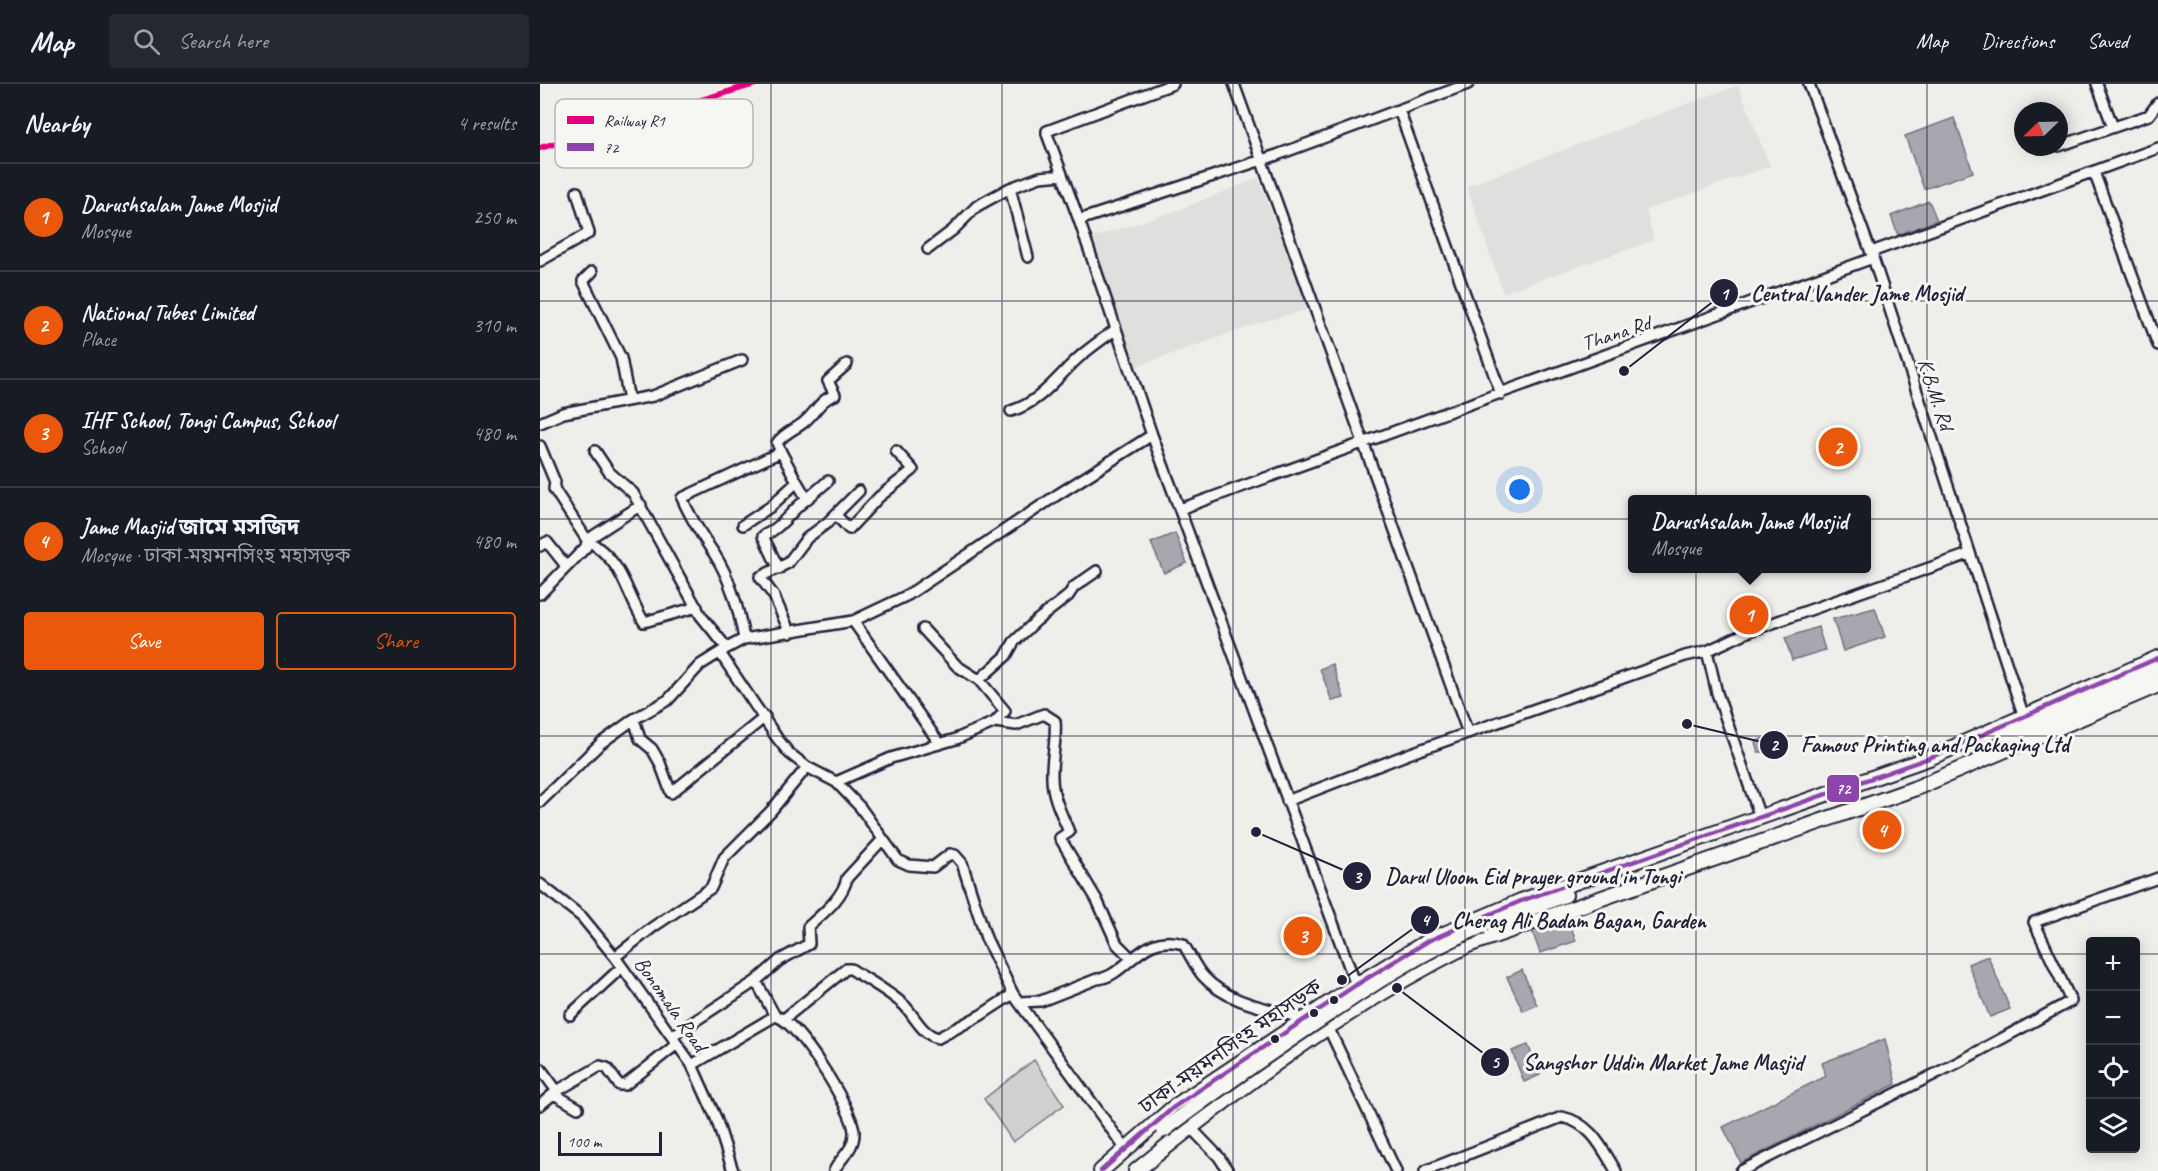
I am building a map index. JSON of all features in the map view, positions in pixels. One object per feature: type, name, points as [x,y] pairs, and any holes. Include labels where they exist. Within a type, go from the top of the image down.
[{"type":"highway","name":"ঢাকা-ময়মনসিংহ মহাসড়ক","points":[[1101,1171],[1174,1107],[1356,985],[1428,941],[1521,901],[1929,758],[2158,658]]},
{"type":"highway","points":[[1164,1130],[1249,1068],[1387,974],[1451,939],[1682,852],[1826,803],[2026,727],[2158,670]]},
{"type":"highway","name":"ঢাকা-ময়মনসিংহ মহাসড়ক","points":[[1136,1171],[1269,1069],[1400,980],[1468,945],[1916,788],[2158,685]]},
{"type":"street","points":[[1173,84],[1047,131],[1047,134],[1079,220],[1152,435],[1356,985]]},
{"type":"street","points":[[1234,84],[1468,733]]},
{"type":"street","points":[[1079,220],[1262,161],[1468,84]]},
{"type":"street","name":"K.B.M. Rd","points":[[1809,84],[1873,258],[2024,717]]},
{"type":"street","points":[[2097,84],[2113,127]]},
{"type":"street","points":[[2068,143],[2149,115],[2158,103]]},
{"type":"street","points":[[1399,110],[1501,394]]},
{"type":"street","name":"Thana Rd","points":[[1180,509],[1501,394],[1571,366],[1647,342],[1873,258],[1874,251],[2158,148]]},
{"type":"street","points":[[2094,172],[2158,345]]},
{"type":"street","points":[[928,249],[953,230],[977,206],[1010,188],[1040,177],[1062,175]]},
{"type":"street","points":[[1010,188],[1028,257]]},
{"type":"street","points":[[540,261],[589,233],[577,192]]},
{"type":"street","points":[[592,272],[583,281],[621,358],[629,400]]},
{"type":"street","points":[[1011,411],[1034,401],[1076,360],[1116,329]]},
{"type":"street","points":[[540,423],[563,413],[669,391],[742,360]]},
{"type":"street","points":[[807,499],[777,443],[781,437],[805,422],[820,404],[835,395],[828,381],[847,364]]},
{"type":"street","points":[[541,799],[601,742],[634,719],[668,700],[700,665],[723,650],[744,639],[853,621],[908,595],[1057,495],[1152,435]]},
{"type":"street","points":[[540,446],[555,482],[554,489],[587,540],[606,553],[628,584],[644,622],[697,607]]},
{"type":"street","points":[[595,451],[609,472],[633,493],[641,505],[673,568],[777,738],[807,767],[836,782],[860,807],[898,860],[909,865],[933,867],[950,854],[962,863],[986,938],[1013,994],[1125,1148]]},
{"type":"street","points":[[836,515],[849,529],[879,497],[913,470],[896,451]]},
{"type":"street","points":[[744,639],[740,610],[724,574],[692,521],[682,498],[782,452]]},
{"type":"street","points":[[779,569],[763,536],[775,530],[795,507],[828,481]]},
{"type":"street","points":[[743,525],[770,507],[797,482]]},
{"type":"street","points":[[790,633],[774,596],[760,579],[792,559],[807,538],[836,515],[858,491]]},
{"type":"street","points":[[540,594],[586,547],[587,540],[641,505]]},
{"type":"street","points":[[540,546],[547,542],[566,566]]},
{"type":"street","points":[[1287,801],[1468,733],[1685,656],[1707,651],[1750,631],[1969,554]]},
{"type":"street","points":[[980,680],[1006,656],[1014,642],[1036,621],[1068,596],[1074,587],[1097,571]]},
{"type":"street","points":[[853,621],[940,744]]},
{"type":"street","points":[[836,782],[891,758],[940,744],[995,722],[1005,711],[980,680],[957,666],[923,629]]},
{"type":"street","points":[[1707,651],[1717,693],[1760,817]]},
{"type":"street","points":[[995,722],[1016,725],[1044,714],[1055,721],[1057,738],[1052,778],[1057,802],[1069,832],[1060,838],[1097,900],[1116,944],[1131,958]]},
{"type":"street","points":[[634,719],[640,739],[652,749],[660,763],[671,793],[765,717]]},
{"type":"street","points":[[615,957],[653,927],[711,888],[724,858],[771,811],[807,767]]},
{"type":"street","points":[[540,1105],[556,1092],[603,1066],[619,1085],[626,1085],[675,1040],[756,981],[780,960],[809,944],[808,927],[828,908],[845,886],[848,878],[883,839]]},
{"type":"street","points":[[1741,1171],[1957,1063],[2071,1001],[2034,922],[2158,878]]},
{"type":"street","name":"Bonomala Road","points":[[540,884],[582,917],[615,957],[692,1065],[716,1118],[733,1171]]},
{"type":"street","points":[[1020,1002],[1041,1001],[1105,979],[1131,958],[1162,940],[1183,944],[1201,974],[1219,990],[1243,1002],[1306,1018]]},
{"type":"street","points":[[570,1015],[622,967]]},
{"type":"street","points":[[692,1065],[780,1017],[846,969],[851,969],[887,991],[905,1006],[931,1037],[938,1038],[981,1015],[1013,994]]},
{"type":"street","points":[[756,981],[780,1017],[799,1034],[849,1111],[854,1131],[852,1146],[834,1171]]},
{"type":"street","points":[[1329,1029],[1396,1171]]},
{"type":"street","points":[[540,1068],[556,1092],[578,1108]]},
{"type":"street","points":[[1425,1171],[1562,1117],[1574,1119],[1591,1131],[1616,1171]]},
{"type":"street","points":[[1191,1128],[1219,1157],[1228,1171]]},
{"type":"shaded area","points":[[1738,85],[1770,166],[1646,210],[1654,240],[1503,293],[1467,186]]},
{"type":"shaded area","points":[[1954,118],[1973,172],[1924,189],[1905,136]]},
{"type":"shaded area","points":[[1258,178],[1305,298],[1306,310],[1262,322],[1132,368],[1086,240],[1178,210]]},
{"type":"shaded area","points":[[1929,201],[1937,220],[1898,235],[1891,216]]},
{"type":"shaded area","points":[[1175,533],[1187,563],[1164,573],[1151,543]]},
{"type":"shaded area","points":[[1875,608],[1885,637],[1843,651],[1833,619]]},
{"type":"shaded area","points":[[1818,627],[1825,650],[1792,660],[1785,638]]},
{"type":"shaded area","points":[[1332,664],[1344,698],[1332,701],[1320,669]]},
{"type":"shaded area","points":[[1775,733],[1780,743],[1764,752],[1758,752],[1755,742]]},
{"type":"shaded area","points":[[1567,915],[1576,941],[1540,953],[1531,928]]},
{"type":"shaded area","points":[[1988,956],[2010,1009],[1990,1017],[1968,964]]},
{"type":"shaded area","points":[[1522,970],[1537,1005],[1523,1011],[1507,977]]},
{"type":"shaded area","points":[[1885,1039],[1896,1084],[1741,1163],[1723,1127],[1826,1076],[1822,1063]]},
{"type":"shaded area","points":[[1528,1045],[1540,1075],[1524,1082],[1512,1051]]},
{"type":"shaded area","points":[[1034,1060],[1064,1105],[1013,1142],[984,1099]]},
{"type":"rail line","name":"R1","points":[[705,99],[755,84]]},
{"type":"rail line","name":"R1","points":[[540,148],[555,144]]},
{"type":"transit line","name":"72","points":[[1101,1171],[1174,1107],[1356,985],[1428,941],[1521,901],[1929,758],[2158,658]]},
{"type":"place","name":"Central Vander Jame Mosjid","points":[[1624,371]]},
{"type":"place","name":"National Tubes Limited","points":[[1838,447]]},
{"type":"place","name":"Darushsalam Jame Mosjid","points":[[1749,615]]},
{"type":"place","name":"Famous Printing and Packaging Ltd","points":[[1687,724]]},
{"type":"place","name":"Jame Masjid জামে মসজিদ","points":[[1882,830]]},
{"type":"place","name":"Darul Uloom Eid prayer ground in Tongi","points":[[1256,832]]},
{"type":"place","name":"IHF School, Tongi Campus, School","points":[[1303,936]]},
{"type":"place","name":"Cherag Ali Badam Bagan, Garden","points":[[1342,980]]},
{"type":"place","name":"Sangshor Uddin Market Jame Masjid","points":[[1397,988]]}]
